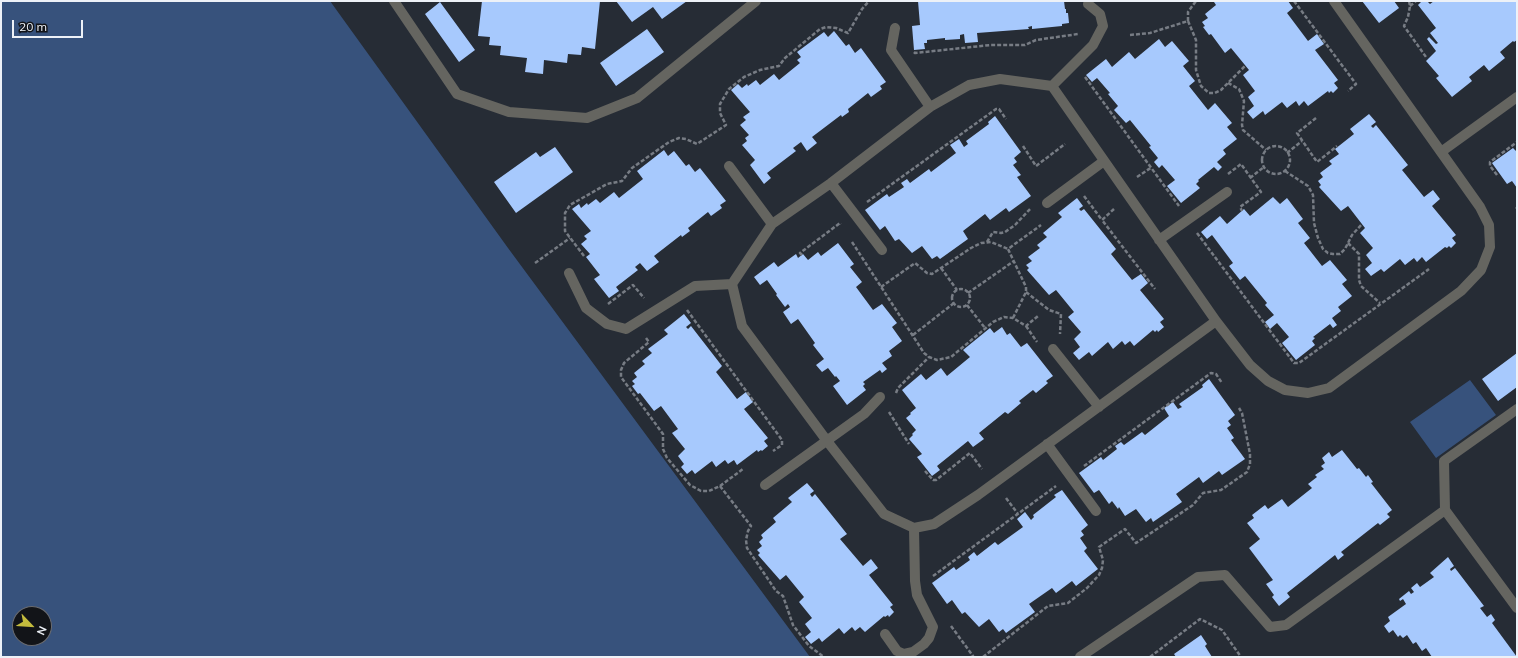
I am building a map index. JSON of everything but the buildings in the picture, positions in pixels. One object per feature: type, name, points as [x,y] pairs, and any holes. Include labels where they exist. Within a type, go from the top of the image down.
[{"type":"lane","points":[[394,1],[456,94],[509,112],[587,118],[638,98],[756,1]]},
{"type":"lane","points":[[1216,321],[978,494],[934,524],[914,528],[884,514],[827,441],[742,326],[732,284],[772,224],[831,183],[930,107],[969,85],[1000,79],[1052,86],[1216,321],[1250,365],[1268,381],[1285,390],[1308,393],[1329,388],[1461,291],[1481,270],[1490,248],[1489,225],[1480,207],[1334,1]]},
{"type":"lane","points":[[1052,86],[1093,46],[1103,26],[1100,14],[1088,4]]},
{"type":"lane","points":[[895,28],[891,50],[930,107]]},
{"type":"lane","points":[[1441,152],[1517,97]]},
{"type":"lane","points":[[1047,203],[1104,161]]},
{"type":"lane","points":[[729,166],[772,224]]},
{"type":"lane","points":[[831,183],[882,250]]},
{"type":"lane","points":[[1159,240],[1226,192]]},
{"type":"lane","points":[[569,273],[586,308],[607,324],[626,329],[695,286],[732,284]]},
{"type":"lane","points":[[1053,349],[1099,407]]},
{"type":"lane","points":[[765,485],[864,414],[880,397]]},
{"type":"lane","points":[[1517,409],[1444,461],[1445,510],[1517,608]]},
{"type":"lane","points":[[1047,444],[1096,511]]},
{"type":"lane","points":[[1080,657],[1198,577],[1225,575],[1270,627],[1286,625],[1445,510]]},
{"type":"lane","points":[[885,634],[897,652],[904,654],[913,652],[924,644],[929,638],[933,627],[917,595],[915,581],[914,528]]},
{"type":"path","points":[[584,256],[564,231],[565,213],[570,205],[607,184],[622,181],[632,168],[669,142],[679,138],[686,139],[697,144],[726,125],[720,114],[720,104],[729,89],[744,77],[760,70],[778,66],[784,58],[820,29],[831,27],[848,33],[862,9],[869,1]]},
{"type":"path","points":[[1196,1],[1188,12],[1188,21],[1196,40],[1196,70],[1201,86],[1209,93],[1215,93],[1221,90],[1245,66]]},
{"type":"path","points":[[1294,1],[1356,84],[1348,91]]},
{"type":"path","points":[[1409,1],[1410,6],[1408,17],[1404,26],[1426,57]]},
{"type":"path","points":[[1410,6],[1416,1]]},
{"type":"path","points":[[1130,34],[1150,33],[1188,21]]},
{"type":"path","points":[[912,50],[915,53],[991,45],[1025,45],[1036,40],[1083,34]]},
{"type":"path","points":[[1084,76],[1182,210]]},
{"type":"path","points":[[1228,83],[1239,89],[1244,101],[1243,130],[1266,150]]},
{"type":"path","points":[[865,204],[996,109],[999,109],[1006,119]]},
{"type":"path","points":[[1316,118],[1297,133],[1317,162],[1337,146]]},
{"type":"path","points":[[1287,153],[1302,141]]},
{"type":"path","points":[[1497,176],[1490,166],[1490,162],[1517,142]]},
{"type":"path","points":[[1023,146],[1036,166],[1065,144]]},
{"type":"path","points":[[1271,147],[1280,147],[1287,153],[1289,162],[1285,171],[1274,174],[1266,170],[1262,158],[1266,150],[1271,147]]},
{"type":"path","points":[[1223,178],[1240,164],[1261,192],[1240,207],[1242,211]]},
{"type":"path","points":[[1133,180],[1152,167]]},
{"type":"path","points":[[1250,178],[1264,167]]},
{"type":"path","points":[[1285,171],[1308,186],[1313,195],[1314,223],[1318,238],[1324,249],[1333,254],[1340,254],[1345,249],[1352,235],[1362,224]]},
{"type":"path","points":[[1081,192],[1155,289]]},
{"type":"path","points":[[987,242],[993,232],[1006,232],[1032,208]]},
{"type":"path","points":[[1102,220],[1114,209]]},
{"type":"path","points":[[802,255],[800,253],[840,223],[844,230]]},
{"type":"path","points":[[1008,248],[1041,224]]},
{"type":"path","points":[[1197,232],[1294,363],[1299,363],[1429,269]]},
{"type":"path","points":[[848,236],[924,353],[929,357],[937,360],[951,357],[985,328],[1004,317],[1013,318],[1026,326],[1038,343],[1035,346]]},
{"type":"path","points":[[536,263],[570,238]]},
{"type":"path","points":[[881,287],[915,263],[927,273],[932,274],[971,248],[991,242],[1008,248],[1026,287],[1026,292],[1013,318]]},
{"type":"path","points":[[1348,243],[1359,254],[1359,280],[1361,286],[1380,303]]},
{"type":"path","points":[[968,293],[1014,261]]},
{"type":"path","points":[[940,268],[957,290]]},
{"type":"path","points":[[603,300],[606,305],[633,285],[646,300]]},
{"type":"path","points":[[963,289],[968,293],[970,300],[967,305],[958,306],[954,303],[952,297],[957,290],[963,289]]},
{"type":"path","points":[[1026,292],[1049,310],[1061,314],[1059,333],[1063,338]]},
{"type":"path","points":[[912,335],[954,303]]},
{"type":"path","points":[[967,305],[985,328]]},
{"type":"path","points":[[685,308],[782,440],[782,445],[773,451]]},
{"type":"path","points":[[1026,326],[1038,316]]},
{"type":"path","points":[[646,338],[649,342],[624,363],[621,370],[621,377],[664,434],[663,448],[668,458],[690,485],[701,491],[709,491],[720,486],[743,469]]},
{"type":"path","points":[[893,398],[898,388],[929,357]]},
{"type":"path","points":[[1080,469],[1211,373],[1216,374],[1222,383]]},
{"type":"path","points":[[890,407],[889,414],[909,444]]},
{"type":"path","points":[[983,657],[1044,611],[1048,606],[1068,603],[1088,588],[1099,575],[1102,568],[1103,560],[1099,547],[1124,529],[1136,543],[1193,505],[1203,493],[1221,490],[1247,472],[1250,464],[1250,454],[1242,414],[1239,408]]},
{"type":"path","points":[[925,471],[933,480],[936,480],[970,453],[982,469]]},
{"type":"path","points":[[928,580],[1058,484]]},
{"type":"path","points":[[720,486],[751,526],[746,540],[747,548],[776,591],[783,596],[793,624],[809,646],[824,657]]},
{"type":"path","points":[[1006,498],[1018,514]]},
{"type":"path","points":[[1150,657],[1200,619],[1222,630],[1241,657]]},
{"type":"path","points":[[951,626],[972,657]]},
{"type":"shaded area","points":[[1,1],[330,1],[508,248],[810,657],[1,657]]},
{"type":"shaded area","points":[[1470,380],[1496,415],[1436,458],[1410,422]]}]
